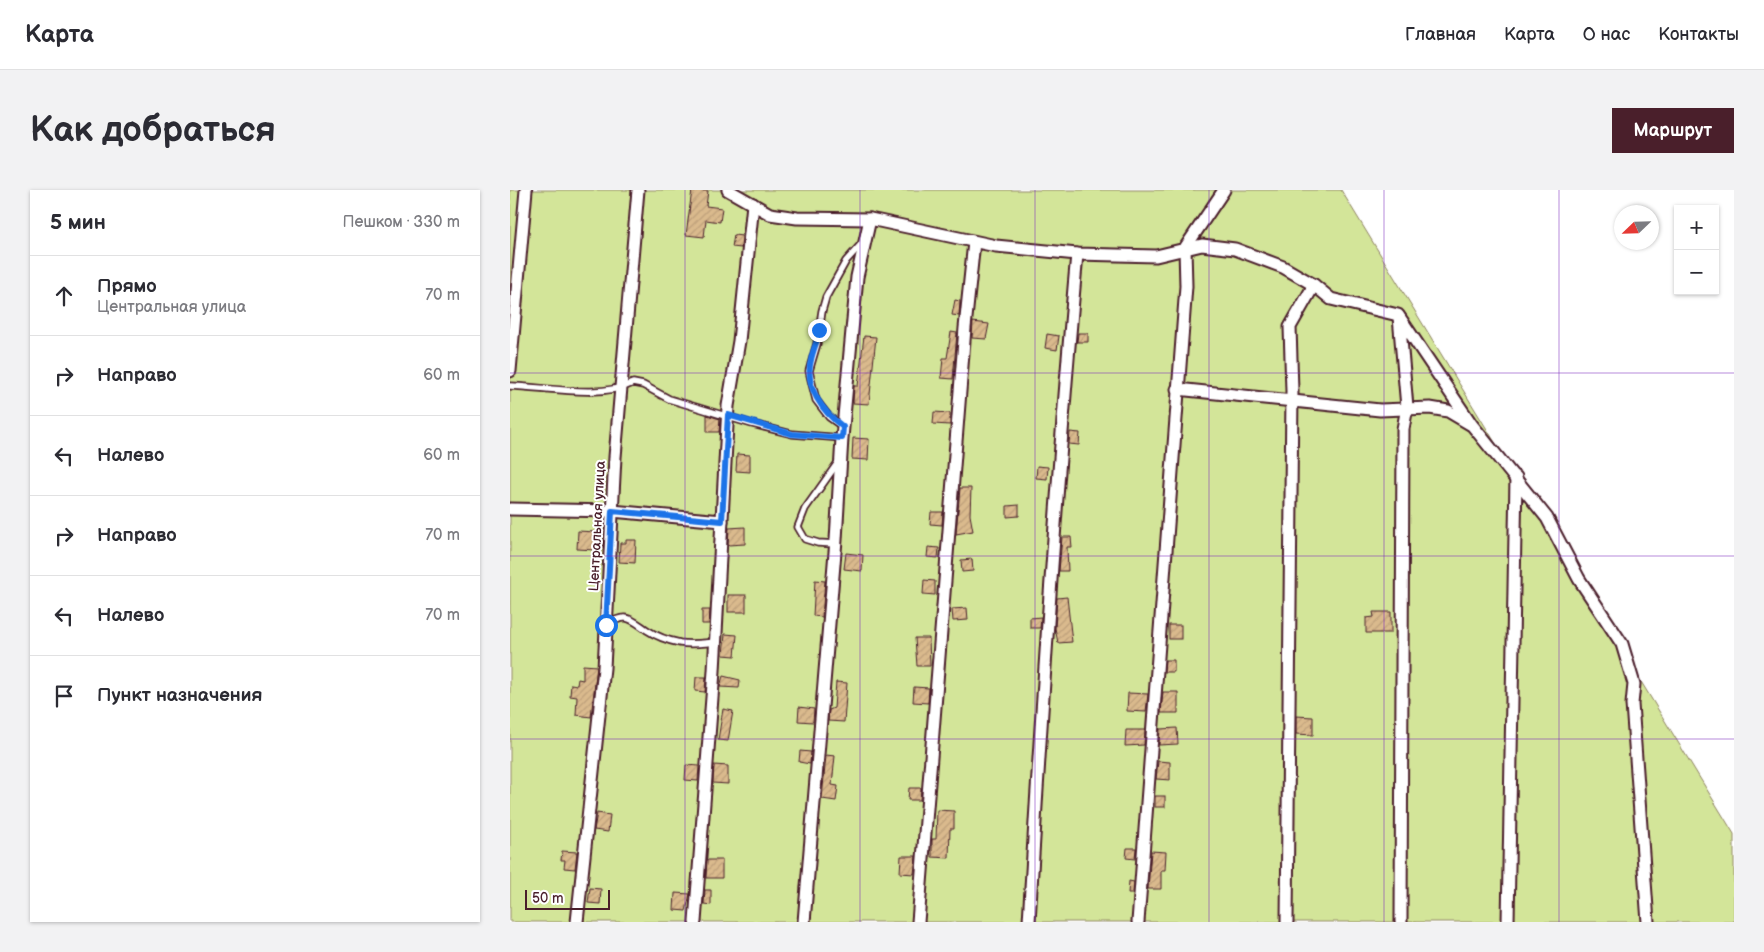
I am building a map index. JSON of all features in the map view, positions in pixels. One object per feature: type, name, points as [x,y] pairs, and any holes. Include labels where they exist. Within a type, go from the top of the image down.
[{"type":"street","points":[[510,371],[526,190]]},
{"type":"street","name":"Центральная улица","points":[[577,922],[604,668],[612,511],[638,190]]},
{"type":"street","points":[[728,190],[770,214],[797,218],[870,219],[974,242],[1077,254],[1156,256],[1202,245],[1235,249],[1283,267],[1331,299],[1398,315],[1472,425],[1516,477],[1547,518],[1578,579],[1622,644],[1634,684],[1632,704],[1648,922]]},
{"type":"street","points":[[1138,922],[1186,286],[1185,248],[1224,190]]},
{"type":"street","points":[[695,922],[716,642],[728,415],[753,204]]},
{"type":"street","points":[[804,922],[836,544],[842,433],[858,277],[870,219]]},
{"type":"street","points":[[918,922],[964,338],[974,242]]},
{"type":"street","points":[[1029,922],[1052,592],[1058,473],[1077,254]]},
{"type":"street","points":[[1287,922],[1290,327],[1314,286]]},
{"type":"street","points":[[1398,315],[1407,407],[1403,438],[1401,922]]},
{"type":"street","points":[[1177,389],[1380,410],[1407,407],[1448,411],[1472,425]]},
{"type":"street","points":[[1508,922],[1516,477]]},
{"type":"street","points":[[510,509],[612,511],[722,521]]},
{"type":"lane","points":[[842,433],[816,400],[809,371],[817,344],[826,297],[846,261],[866,239]]},
{"type":"lane","points":[[510,386],[593,390],[621,389],[633,383],[643,385],[669,399],[792,434],[842,433]]},
{"type":"lane","points":[[836,544],[805,540],[798,527],[805,509],[840,459]]},
{"type":"lane","points":[[606,625],[619,618],[628,618],[638,621],[648,630],[680,643],[716,642]]},
{"type":"green space","points":[[510,190],[1341,190],[1734,834],[1734,922],[510,922]]},
{"type":"building","points":[[692,190],[708,191],[706,206],[722,208],[720,222],[706,220],[704,237],[686,235]]},
{"type":"building","points":[[734,235],[742,236],[741,248],[732,247]]},
{"type":"building","points":[[955,300],[960,301],[959,316],[952,315]]},
{"type":"building","points":[[973,322],[989,324],[986,339],[972,338]]},
{"type":"building","points":[[951,332],[957,333],[953,379],[941,378],[943,358],[947,358]]},
{"type":"building","points":[[1078,333],[1088,333],[1088,342],[1077,342]]},
{"type":"building","points":[[1047,334],[1059,336],[1057,350],[1045,348]]},
{"type":"building","points":[[864,336],[876,337],[869,404],[853,403],[854,386],[858,386]]},
{"type":"building","points":[[934,412],[950,413],[950,425],[933,424]]},
{"type":"building","points":[[707,415],[720,419],[719,432],[707,432]]},
{"type":"building","points":[[1070,432],[1080,433],[1079,445],[1069,444]]},
{"type":"building","points":[[853,438],[869,439],[868,460],[852,459]]},
{"type":"building","points":[[737,454],[750,455],[750,472],[736,471]]},
{"type":"building","points":[[1037,466],[1048,467],[1047,479],[1036,478]]},
{"type":"building","points":[[960,488],[971,488],[970,515],[973,531],[956,534]]},
{"type":"building","points":[[1019,505],[1019,516],[1007,517],[1007,506]]},
{"type":"building","points":[[931,512],[943,512],[942,525],[930,524]]},
{"type":"building","points":[[745,527],[745,544],[728,545],[729,528]]},
{"type":"building","points":[[578,531],[596,532],[595,550],[577,549]]},
{"type":"building","points":[[1062,537],[1071,537],[1072,547],[1067,547],[1068,571],[1059,571]]},
{"type":"building","points":[[626,540],[636,540],[635,563],[619,562],[620,543],[626,543]]},
{"type":"building","points":[[928,547],[939,548],[938,558],[927,557]]},
{"type":"building","points":[[846,553],[863,555],[862,571],[844,569]]},
{"type":"building","points":[[972,559],[973,571],[962,572],[961,560]]},
{"type":"building","points":[[815,580],[825,581],[822,617],[813,616]]},
{"type":"building","points":[[924,580],[935,581],[935,595],[923,594]]},
{"type":"building","points":[[728,595],[746,595],[746,612],[728,612]]},
{"type":"building","points":[[1067,597],[1072,642],[1058,643],[1055,628],[1057,598]]},
{"type":"building","points":[[967,608],[968,620],[953,621],[952,609]]},
{"type":"building","points":[[702,610],[710,610],[709,624],[702,624]]},
{"type":"building","points":[[1373,612],[1391,612],[1391,633],[1366,633],[1366,618],[1374,617]]},
{"type":"building","points":[[1041,617],[1040,628],[1030,628],[1030,618]]},
{"type":"building","points":[[1169,625],[1181,625],[1181,639],[1169,639]]},
{"type":"building","points":[[725,634],[737,635],[735,656],[723,655]]},
{"type":"building","points":[[915,638],[929,638],[930,666],[917,666]]},
{"type":"building","points":[[1165,660],[1174,660],[1174,672],[1164,672]]},
{"type":"building","points":[[583,665],[597,666],[591,717],[576,715],[577,697],[570,696],[571,684],[577,685],[578,679],[583,680]]},
{"type":"building","points":[[723,676],[740,680],[739,688],[720,687]]},
{"type":"building","points":[[696,677],[706,677],[705,692],[695,691]]},
{"type":"building","points":[[836,682],[847,683],[844,722],[828,721],[829,710],[834,708]]},
{"type":"building","points":[[914,687],[929,688],[928,703],[913,702]]},
{"type":"building","points":[[1163,692],[1178,692],[1178,713],[1161,713]]},
{"type":"building","points":[[1128,693],[1148,694],[1146,712],[1127,711]]},
{"type":"building","points":[[799,707],[814,709],[813,722],[798,721]]},
{"type":"building","points":[[723,709],[733,711],[728,741],[718,740]]},
{"type":"building","points":[[1296,716],[1313,717],[1313,735],[1296,734]]},
{"type":"building","points":[[1177,728],[1178,744],[1159,745],[1160,729]]},
{"type":"building","points":[[1126,730],[1145,730],[1144,745],[1125,746]]},
{"type":"building","points":[[800,751],[811,752],[810,764],[799,762]]},
{"type":"building","points":[[826,755],[835,756],[832,785],[838,786],[836,801],[822,799]]},
{"type":"building","points":[[1158,761],[1170,762],[1170,780],[1156,779]]},
{"type":"building","points":[[686,765],[699,766],[698,781],[685,780]]},
{"type":"building","points":[[714,765],[728,766],[728,784],[713,783]]},
{"type":"building","points":[[909,788],[921,788],[920,800],[908,800]]},
{"type":"building","points":[[1155,796],[1165,796],[1165,807],[1155,807]]},
{"type":"building","points":[[937,810],[954,811],[954,829],[950,829],[949,858],[932,857],[932,839],[936,839]]},
{"type":"building","points":[[597,813],[610,815],[608,832],[594,830]]},
{"type":"building","points":[[1127,848],[1136,848],[1135,859],[1126,858]]},
{"type":"building","points":[[562,851],[577,852],[575,869],[564,868],[565,860],[561,860]]},
{"type":"building","points":[[1151,851],[1166,852],[1165,870],[1161,870],[1161,889],[1148,889]]},
{"type":"building","points":[[901,856],[916,856],[914,874],[900,873]]},
{"type":"building","points":[[707,860],[722,860],[722,878],[706,878]]},
{"type":"building","points":[[1129,881],[1134,882],[1133,893],[1128,893]]},
{"type":"building","points":[[590,888],[601,889],[600,904],[588,903]]},
{"type":"building","points":[[705,890],[711,890],[711,905],[704,904]]},
{"type":"building","points":[[675,893],[690,894],[686,911],[674,910]]},
{"type":"route","points":[[606,625],[612,511],[722,521],[728,415],[752,424],[792,434],[842,438],[843,427],[829,417],[816,400],[809,371],[819,330]]}]
